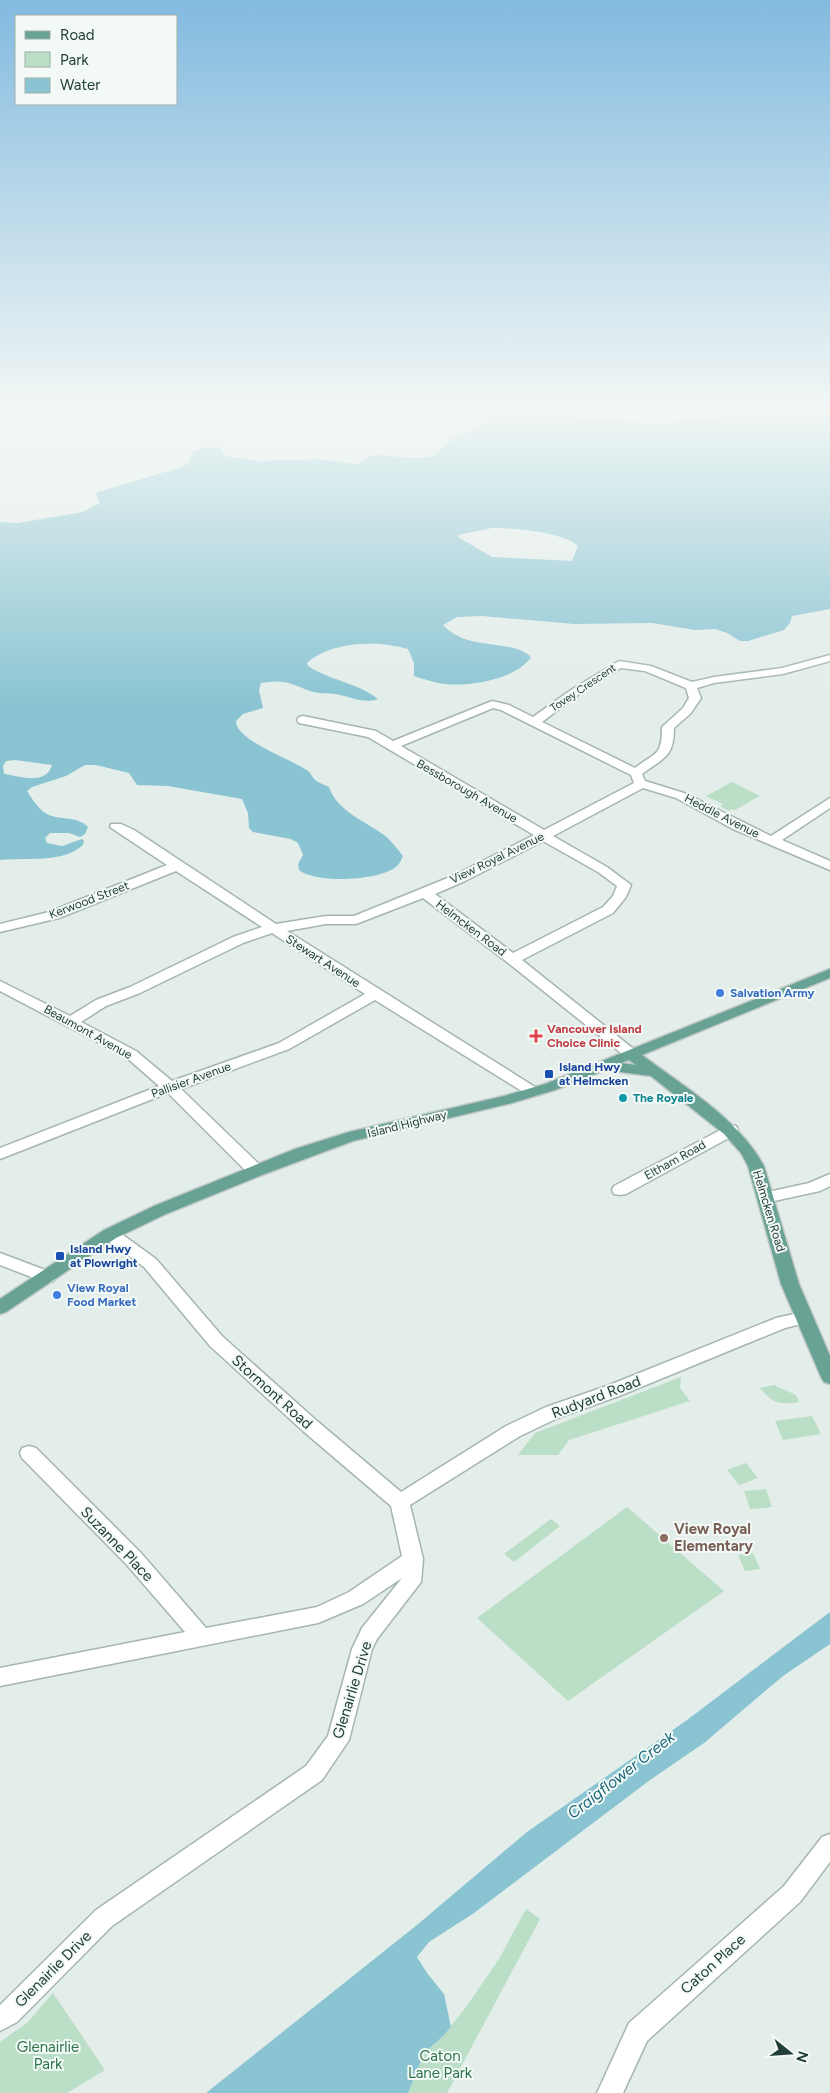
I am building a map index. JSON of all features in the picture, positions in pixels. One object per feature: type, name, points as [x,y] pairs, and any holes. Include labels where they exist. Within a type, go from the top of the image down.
[{"type":"main road","name":"Island Highway","points":[[0,1308],[110,1234],[160,1210],[256,1171],[301,1153],[350,1138],[533,1092],[603,1066],[830,973]]},
{"type":"main road","name":"Helmcken Road","points":[[631,1054],[730,1130],[748,1151],[756,1166],[790,1284],[830,1377]]},
{"type":"main road","points":[[603,1066],[654,1072]]},
{"type":"street","points":[[691,686],[714,680],[783,671],[830,658]]},
{"type":"street","name":"Tovey Crescent","points":[[534,722],[575,692],[619,664],[647,668],[691,686]]},
{"type":"street","name":"View Royal Avenue","points":[[71,1022],[101,1003],[135,990],[238,940],[272,928],[326,920],[356,920],[425,893],[543,836],[636,788],[638,778],[666,751],[669,743],[668,727],[687,713],[695,698],[691,686]]},
{"type":"street","name":"Tovey Crescent","points":[[390,746],[492,704],[505,707],[638,778]]},
{"type":"street","name":"Bessborough Avenue","points":[[303,720],[372,734],[543,836],[593,862],[624,885],[619,897],[608,910],[512,959]]},
{"type":"street","name":"Heddle Avenue","points":[[638,778],[684,796],[736,825],[830,866]]},
{"type":"street","points":[[772,840],[830,802]]},
{"type":"street","name":"Stewart Avenue","points":[[116,827],[129,833],[375,994],[533,1092]]},
{"type":"street","name":"Kerwood Street","points":[[0,928],[54,915],[177,866]]},
{"type":"street","name":"Helmcken Road","points":[[425,893],[512,959],[631,1054]]},
{"type":"street","name":"Beaumont Avenue","points":[[2,988],[131,1054],[171,1088],[256,1171]]},
{"type":"street","name":"Pallisier Avenue","points":[[0,1154],[121,1105],[284,1046],[375,994]]},
{"type":"street","name":"Eltham Road","points":[[620,1190],[730,1130]]},
{"type":"street","points":[[765,1198],[814,1188],[830,1179]]},
{"type":"street","name":"Stormont Road","points":[[110,1234],[150,1263],[216,1341],[310,1426],[400,1502]]},
{"type":"street","points":[[0,1259],[47,1277]]},
{"type":"street","name":"Rudyard Road","points":[[400,1502],[513,1431],[553,1412],[613,1391],[782,1322],[804,1318]]},
{"type":"street","name":"Suzanne Place","points":[[29,1453],[134,1559],[202,1638]]},
{"type":"street","points":[[0,1677],[318,1615],[337,1608],[380,1584],[413,1559],[400,1502]]},
{"type":"street","name":"Glenairlie Drive","points":[[0,2020],[14,2009],[104,1918],[314,1773],[338,1740],[362,1650],[369,1634],[410,1582],[413,1574],[413,1559]]},
{"type":"street","name":"Caton Place","points":[[610,2093],[638,2032],[792,1894],[830,1844]]},
{"type":"green space","points":[[732,782],[760,796],[735,810],[729,811],[720,806],[723,804],[706,796]]},
{"type":"green space","points":[[681,1377],[680,1388],[690,1401],[569,1440],[558,1455],[518,1455],[535,1433]]},
{"type":"green space","points":[[774,1385],[796,1395],[799,1402],[777,1402],[760,1388]]},
{"type":"green space","points":[[812,1416],[821,1434],[783,1440],[775,1421]]},
{"type":"green space","points":[[746,1463],[758,1478],[739,1485],[727,1470]]},
{"type":"green space","points":[[766,1489],[772,1507],[750,1509],[744,1491]]},
{"type":"green space","points":[[627,1507],[724,1591],[568,1701],[477,1618]]},
{"type":"green space","points":[[551,1519],[560,1526],[514,1562],[504,1554]]},
{"type":"green space","points":[[753,1553],[760,1569],[745,1571],[738,1555]]},
{"type":"green space","name":"Caton Lane Park","points":[[526,1909],[540,1919],[447,2093],[408,2093],[424,2053],[442,2037],[466,2007],[499,1959]]},
{"type":"green space","name":"Glenairlie Park","points":[[53,1993],[105,2070],[67,2093],[0,2093],[0,2042],[28,2022]]},
{"type":"water","points":[[87,510],[830,510],[830,609],[792,616],[790,623],[784,630],[748,641],[740,641],[727,633],[715,629],[695,630],[652,623],[574,624],[482,616],[457,617],[443,625],[464,639],[512,648],[523,651],[531,657],[524,665],[504,676],[479,683],[455,685],[434,682],[414,676],[414,663],[408,649],[383,644],[355,644],[328,650],[307,663],[308,666],[325,675],[362,689],[378,699],[363,700],[336,694],[316,693],[282,682],[261,683],[259,690],[263,708],[243,714],[236,721],[238,728],[254,742],[308,771],[315,780],[329,787],[338,803],[352,815],[390,840],[403,856],[397,866],[377,875],[363,878],[333,879],[307,874],[299,870],[298,864],[303,855],[298,843],[291,839],[253,832],[249,828],[248,813],[242,799],[168,786],[137,785],[129,773],[96,765],[85,765],[66,776],[32,787],[27,791],[45,813],[56,817],[73,819],[84,823],[88,827],[85,834],[80,837],[69,833],[50,833],[45,838],[47,843],[62,846],[82,839],[84,841],[83,845],[65,855],[43,859],[0,860],[0,522],[17,523]],"holes":[[[492,528],[550,534],[571,541],[578,546],[572,561],[492,557],[458,537],[458,535]],[[15,760],[52,765],[44,776],[38,778],[24,778],[4,774],[3,766],[6,761]]]},
{"type":"water","name":"Craigflower Creek","points":[[830,1612],[830,1644],[783,1676],[704,1743],[650,1780],[474,1913],[429,1942],[417,1957],[444,1994],[451,2027],[424,2053],[408,2093],[206,2093],[417,1925],[527,1832],[687,1720]]},
{"type":"place","name":"Salvation Army","points":[[720,993]]},
{"type":"place","name":"Vancouver Island Choice Clinic","points":[[536,1036]]},
{"type":"place","name":"Island Hwy at Helmcken","points":[[549,1074]]},
{"type":"place","name":"The Royale","points":[[623,1098]]},
{"type":"place","name":"Island Hwy at Plowright","points":[[60,1256]]},
{"type":"place","name":"View Royal Food Market","points":[[57,1295]]},
{"type":"place","name":"View Royal Elementary","points":[[664,1538]]}]
